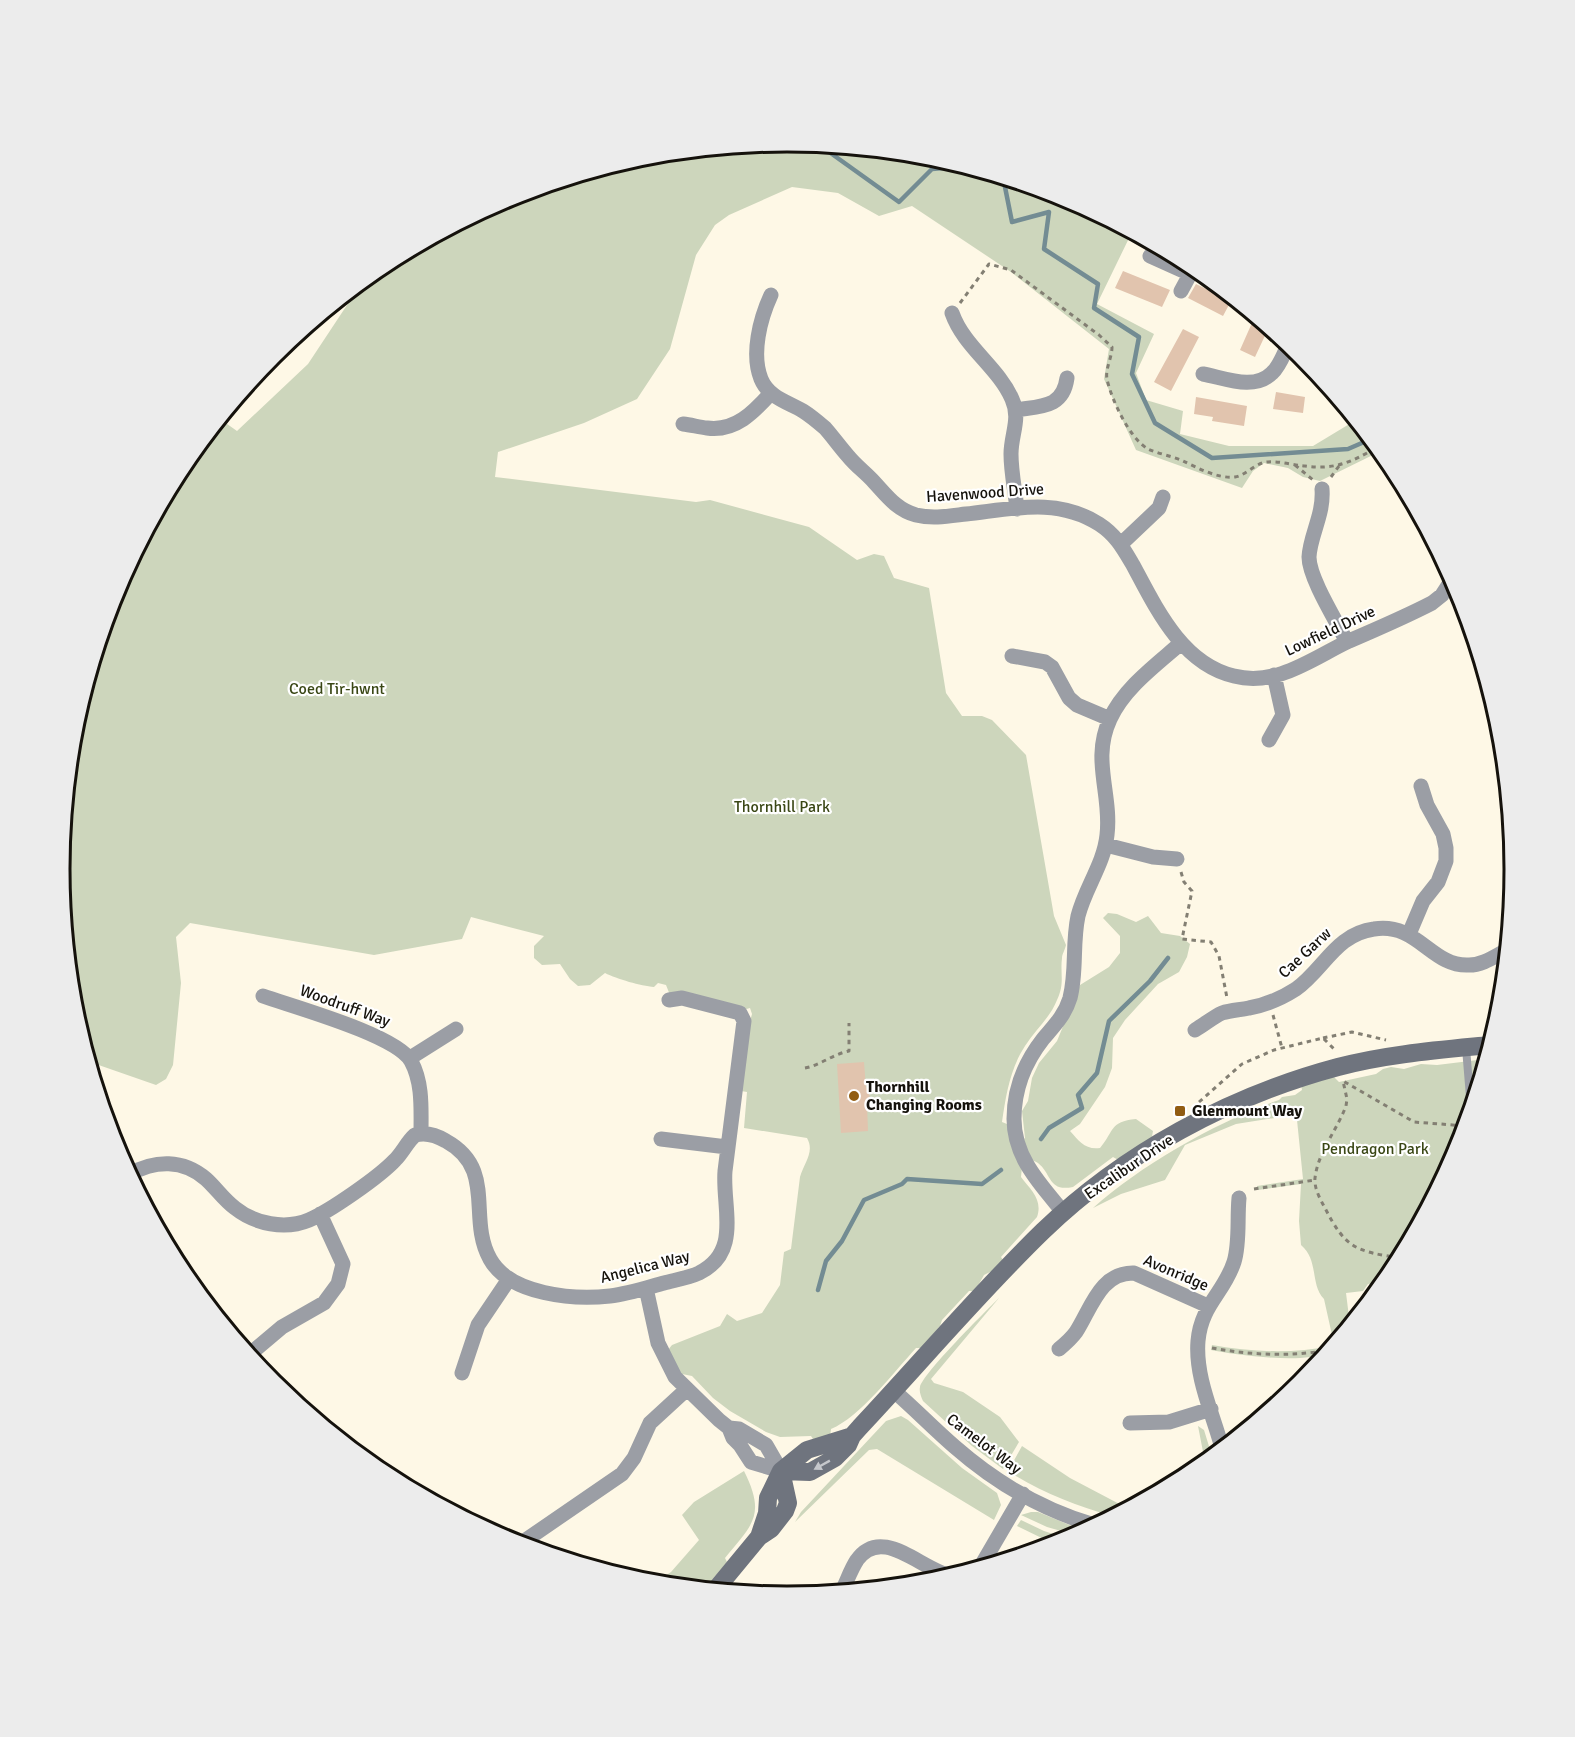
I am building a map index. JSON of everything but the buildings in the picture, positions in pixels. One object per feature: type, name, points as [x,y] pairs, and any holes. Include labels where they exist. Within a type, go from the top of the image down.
[{"type":"street","points":[[1150,256],[1171,263]]},
{"type":"street","points":[[1181,291],[1190,275]]},
{"type":"street","points":[[683,424],[708,429],[735,425],[745,419],[771,393],[761,380],[756,351],[765,308],[771,295]]},
{"type":"street","points":[[952,313],[971,345],[1007,388],[1016,410],[1016,428],[1011,450],[1017,509]]},
{"type":"street","points":[[1203,374],[1248,383],[1262,380],[1273,372],[1284,352]]},
{"type":"street","points":[[1016,410],[1044,406],[1053,402],[1065,390],[1067,378]]},
{"type":"street","name":"Havenwood Drive","points":[[771,393],[816,421],[892,502],[902,509],[936,518],[1045,506],[1068,509],[1109,530],[1121,544],[1181,644]]},
{"type":"street","points":[[1323,489],[1321,514],[1309,555],[1310,564],[1347,642]]},
{"type":"street","points":[[1121,544],[1160,508],[1163,496]]},
{"type":"street","name":"Lowfield Drive","points":[[1181,644],[1199,660],[1225,674],[1246,678],[1274,675],[1306,664],[1347,642],[1432,603],[1447,587]]},
{"type":"street","points":[[1064,1213],[1030,1170],[1018,1149],[1015,1134],[1015,1106],[1018,1089],[1034,1051],[1062,1016],[1069,1001],[1074,976],[1073,941],[1078,914],[1106,845],[1108,813],[1101,753],[1102,742],[1110,719],[1130,689],[1181,644]]},
{"type":"street","points":[[1012,656],[1045,662],[1052,667],[1069,698],[1077,705],[1110,719]]},
{"type":"street","points":[[1269,740],[1284,715],[1274,675]]},
{"type":"street","points":[[1409,934],[1423,901],[1438,882],[1446,861],[1443,834],[1427,805],[1421,786]]},
{"type":"street","points":[[1106,845],[1153,857],[1177,859]]},
{"type":"street","name":"Cae Garw","points":[[1195,1030],[1214,1017],[1269,1003],[1298,987],[1329,953],[1349,936],[1374,928],[1398,930],[1409,934],[1440,958],[1460,965],[1479,963],[1499,954]]},
{"type":"street","name":"Woodruff Way","points":[[263,996],[380,1036],[410,1058]]},
{"type":"street","name":"Angelica Way","points":[[421,1134],[431,1134],[442,1138],[456,1146],[465,1156],[477,1181],[480,1194],[480,1231],[486,1249],[499,1271],[509,1279],[534,1289],[577,1298],[612,1296],[699,1273],[717,1259],[723,1250],[729,1226],[724,1186],[744,1021],[740,1013],[682,998],[669,1000]]},
{"type":"street","points":[[137,1171],[154,1164],[181,1164],[206,1178],[235,1208],[260,1221],[281,1224],[298,1223],[320,1214],[388,1167],[415,1135],[421,1134],[421,1090],[410,1058],[456,1029]]},
{"type":"street","name":"Excalibur Drive","points":[[781,1471],[810,1472],[835,1458],[848,1445],[852,1436],[1008,1267],[1064,1213],[1126,1164],[1205,1118],[1265,1091],[1339,1067],[1407,1054],[1482,1046]]},
{"type":"street","points":[[661,1139],[727,1147]]},
{"type":"street","name":"Avonridge","points":[[1220,1440],[1200,1372],[1197,1344],[1199,1329],[1208,1306],[1230,1273],[1234,1260],[1239,1198]]},
{"type":"street","points":[[256,1349],[282,1327],[324,1303],[338,1284],[343,1264],[320,1214]]},
{"type":"street","name":"Avonridge","points":[[1059,1349],[1075,1334],[1106,1283],[1125,1272],[1134,1273],[1208,1306]]},
{"type":"street","points":[[462,1373],[478,1325],[509,1279]]},
{"type":"street","points":[[646,1288],[658,1343],[675,1377],[729,1428],[751,1462],[781,1471]]},
{"type":"street","points":[[530,1537],[622,1474],[634,1458],[650,1423],[687,1389]]},
{"type":"street","name":"Camelot Way","points":[[894,1391],[955,1448],[999,1481],[1062,1514],[1083,1522]]},
{"type":"street","points":[[1130,1423],[1169,1422],[1211,1409]]},
{"type":"street","points":[[722,1582],[759,1537],[781,1518],[788,1503],[781,1471],[766,1445],[740,1429],[729,1428]]},
{"type":"street","points":[[986,1557],[1023,1494]]},
{"type":"street","points":[[846,1583],[857,1561],[866,1551],[878,1546],[889,1546],[935,1570]]},
{"type":"lane","points":[[1466,1048],[1469,1088]]},
{"type":"path","points":[[952,313],[989,264],[1011,270],[1112,347],[1112,357],[1106,376],[1129,430],[1139,443],[1151,450],[1217,475],[1234,477],[1266,461],[1324,468],[1339,466],[1370,452]]},
{"type":"path","points":[[1295,465],[1323,489]]},
{"type":"path","points":[[1177,859],[1184,882],[1192,891],[1182,939],[1211,942],[1219,956],[1231,1011]]},
{"type":"path","points":[[1269,1003],[1282,1048]]},
{"type":"path","points":[[805,1068],[835,1054],[849,1051],[849,1023]]},
{"type":"path","points":[[1205,1118],[1198,1101],[1242,1064],[1282,1048],[1352,1032],[1387,1040]]},
{"type":"path","points":[[1323,1038],[1337,1052]]},
{"type":"path","points":[[1391,1256],[1369,1252],[1346,1241],[1337,1232],[1317,1191],[1315,1180],[1324,1150],[1346,1106],[1347,1099],[1343,1081],[1414,1122],[1456,1125]]},
{"type":"path","points":[[1254,1189],[1315,1180]]},
{"type":"path","points":[[1207,1347],[1276,1355],[1316,1352]]},
{"type":"green space","points":[[741,153],[834,153],[881,158],[927,165],[1018,190],[1062,206],[1129,238],[1097,304],[1154,334],[1136,373],[1146,400],[1183,411],[1180,434],[1229,446],[1313,446],[1349,424],[1373,455],[1320,481],[1303,477],[1288,468],[1264,463],[1253,471],[1242,488],[1136,450],[1104,379],[1109,349],[1011,272],[912,206],[879,216],[838,193],[792,187],[729,215],[715,225],[696,255],[670,349],[637,399],[584,423],[498,452],[495,477],[696,502],[710,500],[809,527],[857,560],[874,554],[884,556],[894,578],[929,588],[946,693],[962,716],[982,716],[992,720],[1026,755],[1054,916],[1066,945],[1062,956],[1062,983],[1057,1000],[1020,1055],[1009,1082],[1002,1122],[1007,1124],[1016,1146],[1025,1138],[1022,1111],[1028,1101],[1032,1078],[1039,1063],[1057,1041],[1080,985],[1109,967],[1120,953],[1120,936],[1103,918],[1108,913],[1117,914],[1136,922],[1148,916],[1161,933],[1180,936],[1190,944],[1187,957],[1179,972],[1158,984],[1125,1020],[1113,1038],[1112,1068],[1105,1087],[1080,1124],[1070,1131],[1086,1146],[1100,1148],[1117,1125],[1136,1119],[1153,1131],[1151,1142],[1120,1161],[1113,1157],[1073,1187],[1065,1188],[1055,1185],[1038,1163],[1028,1159],[1022,1167],[1021,1177],[1037,1200],[1037,1217],[1001,1257],[1003,1260],[992,1271],[984,1275],[975,1291],[969,1291],[942,1320],[940,1326],[921,1348],[916,1348],[865,1404],[831,1429],[830,1437],[813,1439],[811,1436],[780,1437],[766,1432],[730,1411],[713,1398],[692,1376],[677,1373],[668,1350],[672,1345],[720,1326],[727,1314],[737,1321],[762,1313],[780,1285],[784,1252],[791,1249],[800,1177],[810,1148],[807,1138],[744,1128],[747,1092],[741,1091],[752,1014],[750,1008],[733,1013],[670,995],[666,985],[658,983],[654,987],[643,985],[605,973],[590,985],[578,986],[560,964],[542,965],[534,958],[534,946],[544,936],[471,917],[462,939],[374,955],[190,923],[176,937],[181,983],[173,1065],[166,1079],[156,1085],[98,1065],[84,1008],[77,962],[70,868],[72,822],[84,729],[109,638],[144,551],[191,470],[226,423],[237,431],[308,364],[349,302],[389,272],[470,225],[513,206],[602,176],[648,165]]},
{"type":"green space","name":"Pendragon Park","points":[[1478,1060],[1450,1143],[1431,1186],[1384,1267],[1372,1284],[1368,1284],[1363,1291],[1346,1293],[1349,1314],[1332,1335],[1324,1299],[1317,1287],[1310,1258],[1301,1245],[1299,1221],[1301,1184],[1258,1190],[1257,1186],[1303,1179],[1295,1117],[1287,1116],[1236,1124],[1185,1145],[1165,1180],[1121,1194],[1093,1208],[1157,1160],[1231,1120],[1282,1097],[1295,1095],[1302,1090],[1301,1084],[1334,1077],[1339,1082],[1376,1074],[1391,1067],[1404,1069],[1421,1064],[1437,1065]]},
{"type":"green space","points":[[999,1298],[931,1379],[934,1383],[963,1392],[1000,1417],[1019,1442],[1003,1469],[972,1446],[923,1401],[920,1391],[920,1387],[932,1369]]},
{"type":"green space","points":[[1212,1345],[1272,1351],[1321,1348],[1312,1356],[1302,1358],[1252,1356],[1211,1350]]},
{"type":"green space","points":[[901,1416],[962,1468],[997,1493],[1001,1505],[994,1520],[877,1449],[869,1450],[795,1522],[801,1512],[886,1421]]},
{"type":"green space","points":[[1198,1426],[1204,1430],[1209,1448],[1203,1452]]},
{"type":"green space","points":[[1022,1446],[1070,1478],[1119,1504],[1102,1513],[1058,1497],[1008,1471]]},
{"type":"green space","points":[[744,1471],[754,1498],[755,1509],[749,1527],[725,1558],[727,1562],[711,1581],[667,1575],[699,1540],[682,1515],[694,1502]]},
{"type":"green space","points":[[1038,1512],[1073,1526],[1062,1531],[1021,1515]]},
{"type":"green space","points":[[1021,1520],[1054,1534],[1042,1538],[1017,1526]]},
{"type":"waterway","points":[[830,153],[899,202],[932,169],[941,168]]},
{"type":"waterway","points":[[1005,186],[1012,222],[1049,212],[1044,249],[1098,284],[1094,308],[1139,337],[1132,374],[1155,423],[1212,458],[1348,449],[1364,442]]},
{"type":"waterway","points":[[1041,1139],[1049,1128],[1082,1108],[1078,1095],[1097,1073],[1109,1021],[1150,981],[1168,958]]},
{"type":"waterway","points":[[818,1290],[826,1261],[842,1241],[864,1200],[902,1184],[907,1179],[982,1184],[1001,1170]]},
{"type":"place","name":"Thornhill Changing Rooms","points":[[854,1096]]},
{"type":"place","name":"Glenmount Way","points":[[1180,1111]]},
{"type":"park label","name":"Coed Tir-hwnt","points":[[337,689]]},
{"type":"park label","name":"Thornhill Park","points":[[782,807]]}]
